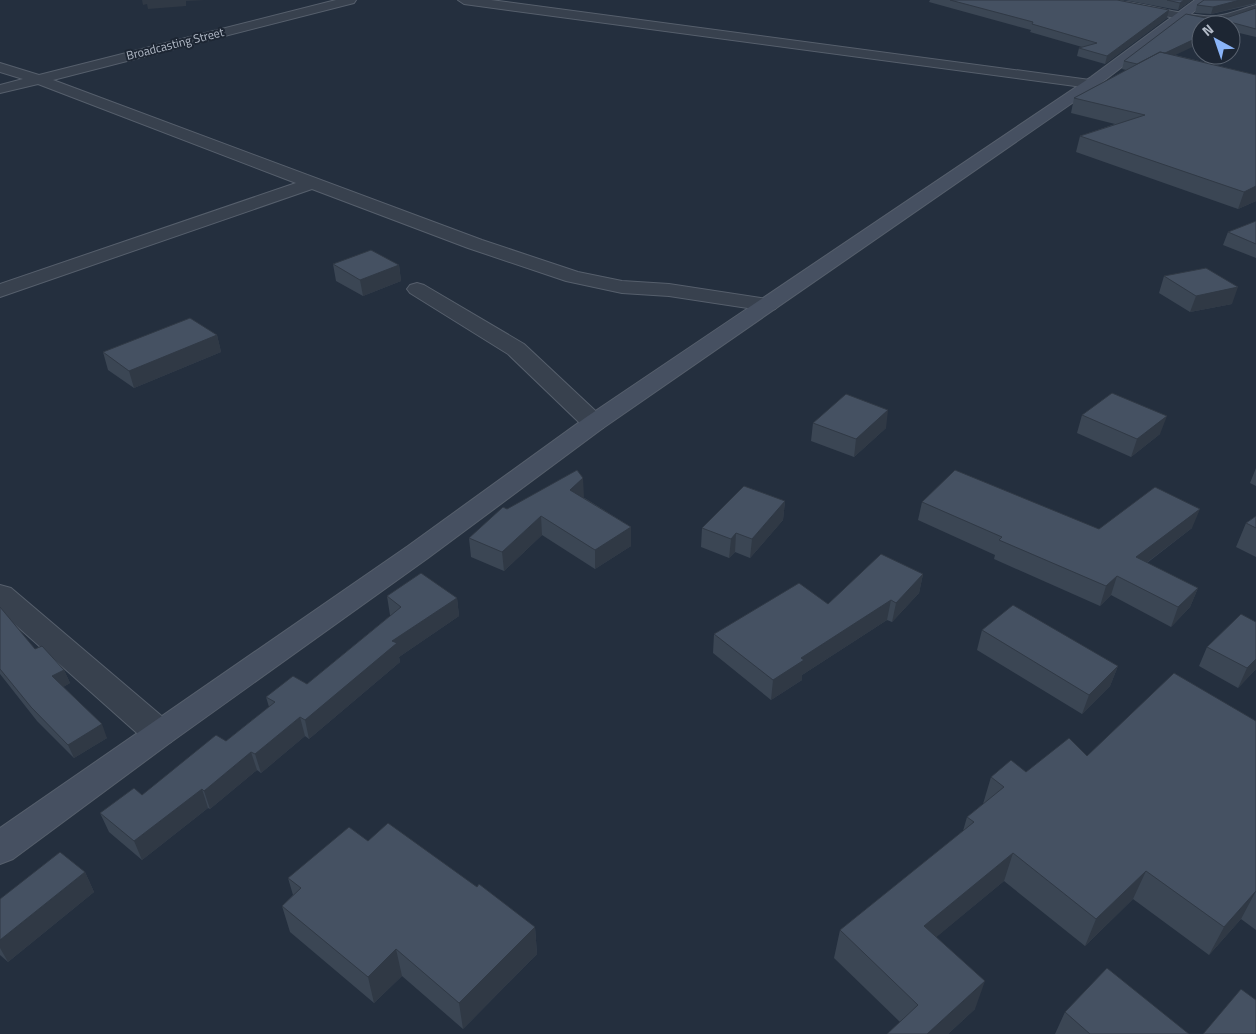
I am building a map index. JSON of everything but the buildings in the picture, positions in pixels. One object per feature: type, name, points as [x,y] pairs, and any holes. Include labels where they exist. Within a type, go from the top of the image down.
[{"type":"main road","points":[[0,848],[159,733],[418,552],[594,423],[1090,84],[1203,0]]},
{"type":"street","name":"Broadcasting Street","points":[[0,89],[350,0]]},
{"type":"street","points":[[464,0],[1090,84]]},
{"type":"street","points":[[1107,0],[1204,20],[1226,19],[1256,9]]},
{"type":"street","points":[[0,67],[38,79],[475,244],[573,277],[622,287],[669,290],[768,305]]},
{"type":"street","points":[[0,291],[312,183]]},
{"type":"street","points":[[417,289],[516,349],[594,423]]},
{"type":"street","points":[[0,596],[159,733]]}]
